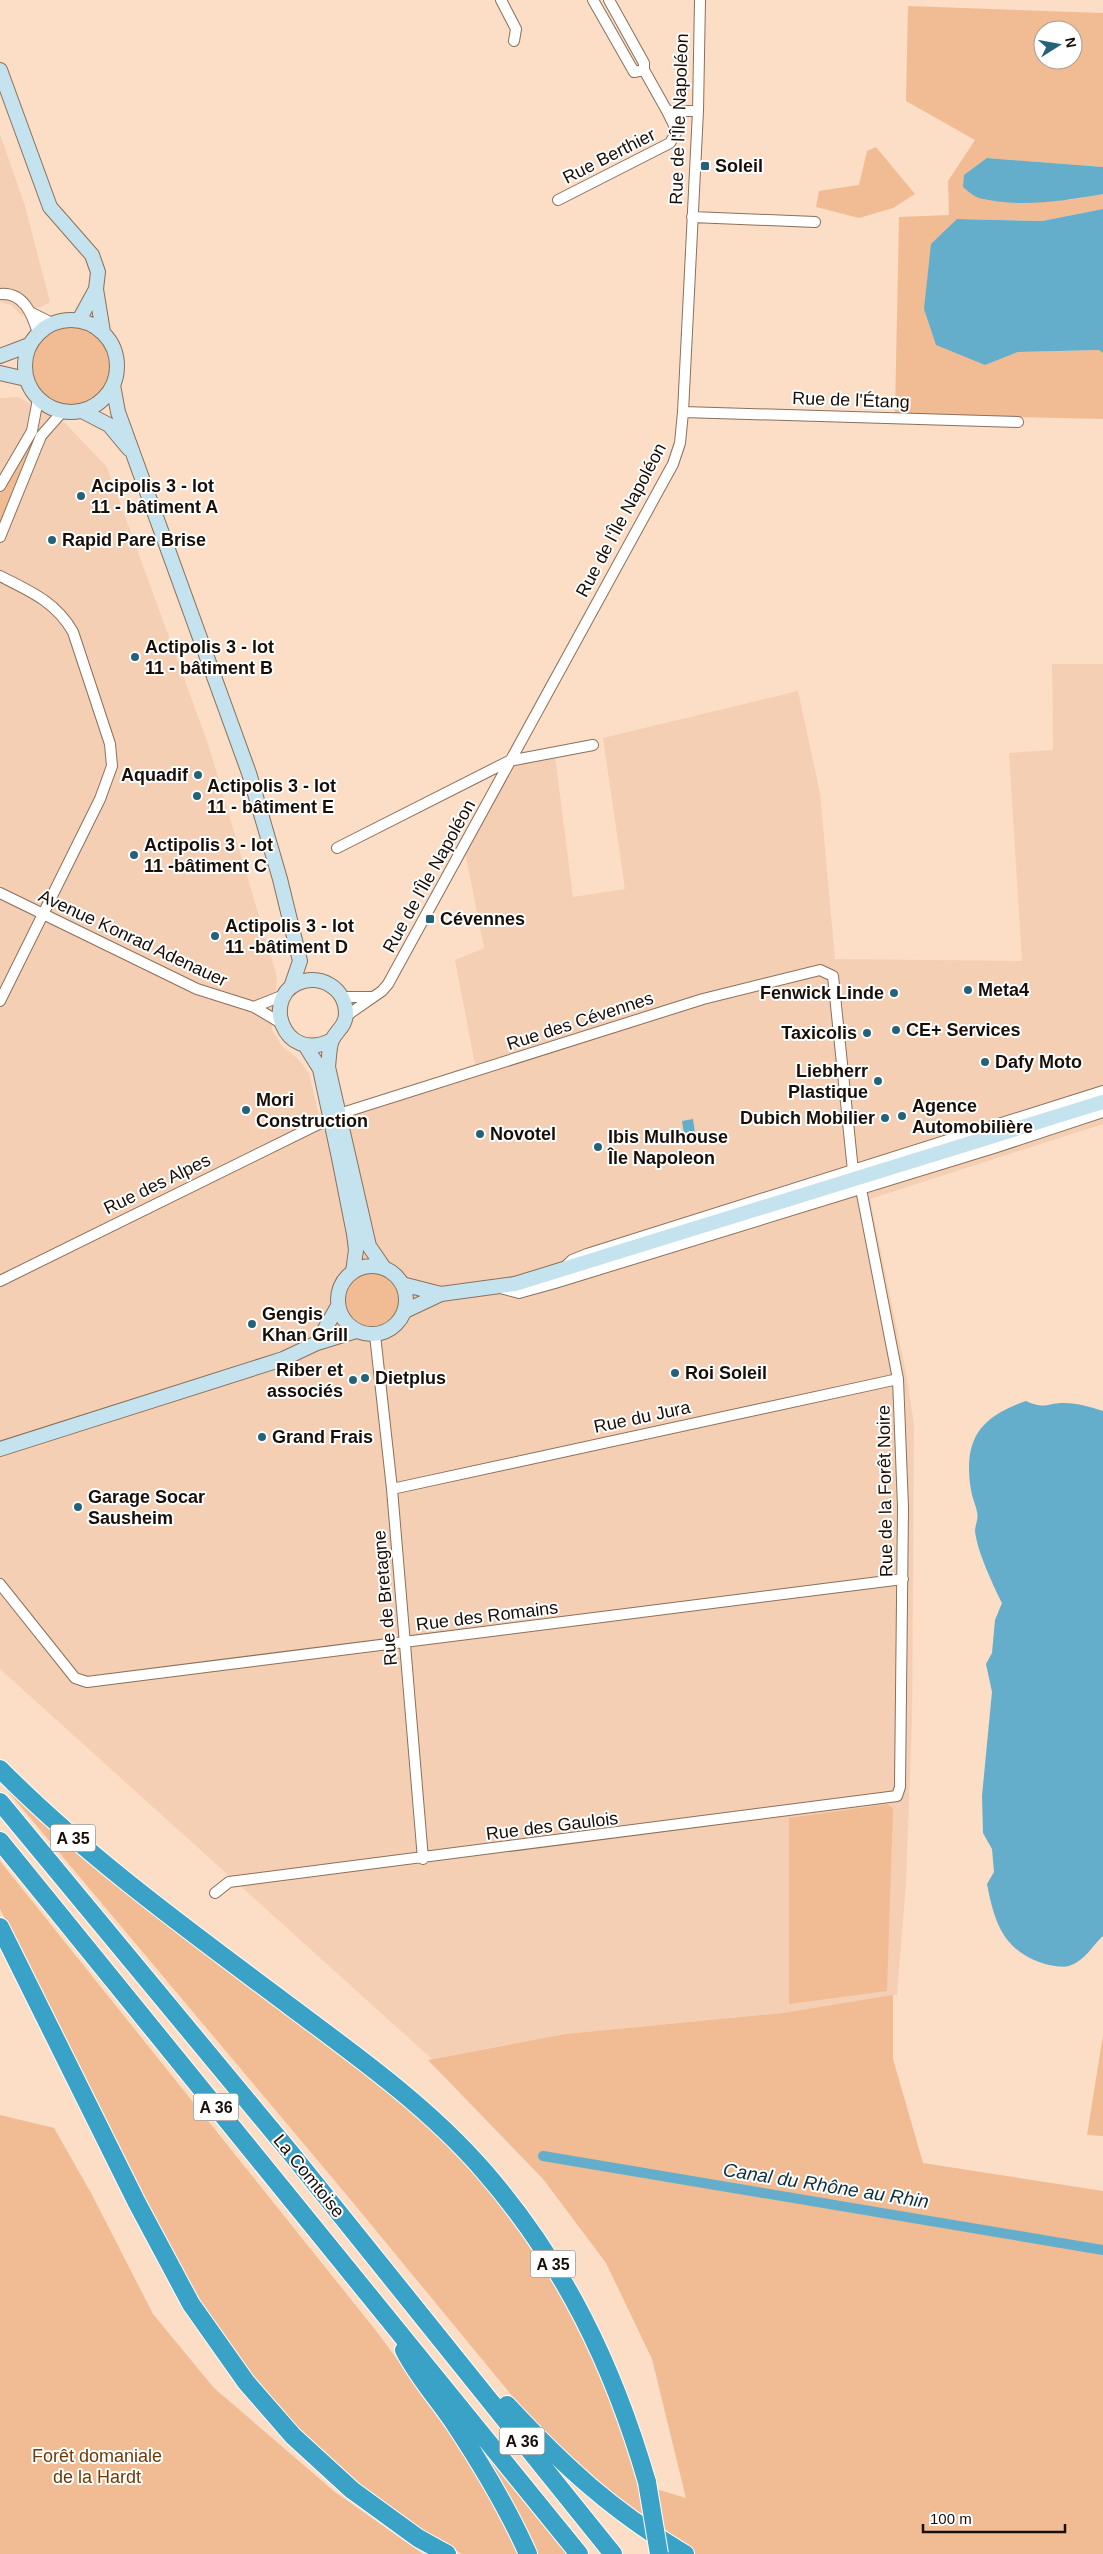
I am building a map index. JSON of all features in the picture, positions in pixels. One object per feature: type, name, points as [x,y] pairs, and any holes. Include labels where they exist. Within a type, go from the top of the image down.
[{"type":"highway","name":"A 35","points":[[0,1769],[74,1838],[152,1902],[395,2086],[482,2168],[515,2209],[552,2262],[582,2313],[606,2363],[630,2423],[647,2482],[659,2554]]},
{"type":"highway","name":"La Comtoise","points":[[0,1802],[288,2149],[612,2554]]},
{"type":"highway","name":"La Comtoise","points":[[0,1841],[579,2554]]},
{"type":"highway","points":[[0,1927],[132,2194],[191,2304],[246,2382],[293,2436],[352,2490],[418,2538],[447,2554]]},
{"type":"highway","points":[[386,2317],[413,2368],[455,2425],[494,2487],[511,2516],[528,2554]]},
{"type":"highway","points":[[432,2328],[554,2455],[595,2493],[645,2531],[685,2554]]},
{"type":"main road","points":[[0,70],[50,207],[92,255],[98,272],[96,289],[103,332]]},
{"type":"main road","points":[[79,320],[96,289]]},
{"type":"main road","points":[[64,320],[79,320],[103,332],[112,344],[116,356],[116,377],[113,386],[101,401],[82,411],[63,411],[48,406],[38,399],[26,379],[24,363],[29,345],[38,333],[52,323],[64,320]]},
{"type":"main road","points":[[0,356],[29,345]]},
{"type":"main road","points":[[0,373],[26,379]]},
{"type":"main road","points":[[113,386],[118,412],[249,773],[280,879],[300,961],[321,981],[336,990],[342,997],[346,1016],[339,1034],[332,1040],[314,1046],[305,1046],[295,1041],[281,1023],[280,1004],[288,991],[300,961]]},
{"type":"main road","points":[[82,411],[108,425],[133,453]]},
{"type":"main road","points":[[288,991],[310,980],[321,981]]},
{"type":"main road","points":[[317,1343],[338,1306],[340,1287],[352,1272],[356,1250],[328,1067],[332,1040]]},
{"type":"main road","points":[[305,1046],[320,1069],[369,1246],[384,1268]]},
{"type":"main road","points":[[338,1306],[347,1324],[356,1331],[375,1335],[394,1327],[405,1311],[441,1294],[500,1288],[1103,1102]]},
{"type":"main road","points":[[352,1272],[368,1266],[384,1268],[394,1274],[406,1293],[405,1311]]},
{"type":"main road","points":[[402,1284],[441,1294]]},
{"type":"main road","points":[[0,1449],[283,1359],[317,1343],[356,1331]]},
{"type":"street","points":[[501,0],[516,29],[514,41]]},
{"type":"street","name":"Rue Berthier","points":[[593,0],[634,72],[644,70]]},
{"type":"street","name":"Rue Berthier","points":[[558,200],[670,143],[677,132],[644,70],[644,63],[609,0]]},
{"type":"street","name":"Rue de l'Île Napoléon","points":[[346,1016],[382,991],[396,970],[673,464],[680,443],[683,412],[698,111],[700,0]]},
{"type":"street","name":"Rue Berthier","points":[[667,111],[698,111]]},
{"type":"street","points":[[692,217],[815,222]]},
{"type":"street","points":[[0,294],[17,297],[32,313],[52,323]]},
{"type":"street","points":[[32,313],[38,333]]},
{"type":"street","points":[[0,486],[32,431],[38,399]]},
{"type":"street","points":[[0,537],[40,436],[63,411]]},
{"type":"street","name":"Rue de l'Étang","points":[[683,412],[1018,422]]},
{"type":"street","points":[[0,576],[38,594],[54,605],[65,618],[73,632],[110,744],[112,766],[108,782],[0,1001]]},
{"type":"street","points":[[337,848],[509,762],[592,745]]},
{"type":"street","name":"Avenue Konrad Adenauer","points":[[0,893],[196,989],[254,1007],[281,1023]]},
{"type":"street","name":"Rue des Cévennes","points":[[334,1116],[703,999],[820,970],[833,976],[853,1170]]},
{"type":"street","points":[[254,1007],[288,991]]},
{"type":"street","points":[[342,997],[373,997]]},
{"type":"street","points":[[562,1270],[572,1260],[587,1254],[1103,1091]]},
{"type":"street","points":[[500,1288],[519,1293],[555,1283],[1103,1112]]},
{"type":"street","name":"Rue des Alpes","points":[[0,1281],[334,1116]]},
{"type":"street","name":"Rue de la Forêt Noire","points":[[861,1189],[898,1379],[903,1457],[900,1787],[897,1796]]},
{"type":"street","name":"Rue de Bretagne","points":[[375,1335],[392,1489],[423,1859]]},
{"type":"street","name":"Rue du Jura","points":[[392,1489],[898,1379]]},
{"type":"street","name":"Rue des Romains","points":[[0,1584],[75,1678],[86,1682],[903,1579]]},
{"type":"street","name":"Rue des Gaulois","points":[[215,1893],[229,1882],[423,1859],[897,1796]]},
{"type":"shaded area","points":[[0,134],[25,206],[50,302],[22,316],[11,305],[0,302]]},
{"type":"shaded area","points":[[18,397],[64,422],[107,467],[208,744],[277,977],[272,1030],[282,1046],[298,1059],[309,1073],[319,1116],[475,1064],[455,960],[484,948],[465,852],[514,765],[555,756],[573,897],[625,889],[603,738],[798,691],[820,793],[835,959],[1022,961],[1009,753],[1053,750],[1052,664],[1103,664],[1103,1124],[870,1199],[907,1378],[914,1425],[912,1721],[906,1883],[897,1995],[783,2013],[565,2034],[432,2059],[0,1669],[0,398]]},
{"type":"green space","points":[[908,6],[1103,13],[1103,167],[987,158],[1069,200],[1103,194],[1103,209],[1042,221],[957,219],[985,365],[1018,352],[1099,350],[1103,353],[1103,419],[895,414],[899,217],[949,215],[948,181],[975,140],[906,101]]},
{"type":"green space","points":[[876,147],[915,194],[893,208],[859,218],[816,207],[819,191],[859,185],[867,151]]},
{"type":"green space","points":[[71,323],[87,326],[101,335],[110,349],[113,365],[110,381],[101,395],[87,404],[71,407],[55,404],[41,395],[32,381],[29,365],[32,349],[41,335],[55,326]]},
{"type":"green space","points":[[33,436],[37,437],[0,526],[0,494]]},
{"type":"green space","points":[[368,1272],[378,1272],[388,1276],[396,1284],[400,1299],[396,1314],[388,1322],[378,1326],[368,1326],[358,1322],[350,1314],[346,1304],[346,1294],[350,1284],[358,1276]]},
{"type":"green space","points":[[0,1774],[392,2090],[479,2172],[547,2264],[602,2366],[639,2477],[647,2516],[626,2506],[532,2420],[350,2199],[0,1782]]},
{"type":"green space","points":[[888,1804],[893,1809],[887,1991],[789,2004],[789,1818]]},
{"type":"green space","points":[[0,1861],[377,2332],[442,2420],[503,2520],[519,2554],[462,2554],[424,2532],[359,2485],[298,2428],[253,2378],[199,2300],[143,2198],[0,1909]]},
{"type":"green space","points":[[893,1995],[893,2059],[923,2163],[1103,2191],[1103,2554],[667,2554],[656,2489],[686,2498],[652,2359],[606,2263],[543,2179],[428,2060],[565,2034],[783,2013]]},
{"type":"green space","points":[[1103,2035],[1103,2136],[1087,2135]]},
{"type":"green space","name":"Forêt domaniale de la Hardt","points":[[0,2115],[54,2128],[91,2193],[153,2314],[214,2388],[335,2492],[423,2554],[0,2554]]},
{"type":"green space","points":[[464,2425],[568,2554],[534,2554]]},
{"type":"water","points":[[987,158],[1103,167],[1103,194],[1057,201],[1025,203],[1009,203],[979,198],[963,187],[964,175]]},
{"type":"water","points":[[1103,209],[1103,353],[1099,350],[1018,352],[985,365],[936,345],[924,309],[931,244],[957,219],[1042,221]]},
{"type":"water","points":[[693,1119],[696,1140],[685,1141],[682,1121]]},
{"type":"water","points":[[1026,1401],[1042,1406],[1058,1403],[1084,1405],[1103,1411],[1103,1936],[1080,1960],[1066,1967],[1039,1962],[1026,1956],[1008,1941],[997,1921],[987,1884],[994,1872],[992,1849],[983,1833],[982,1796],[992,1692],[986,1664],[992,1653],[995,1620],[1002,1603],[986,1568],[976,1539],[977,1514],[971,1490],[970,1457],[972,1444],[986,1423],[1010,1407]]},
{"type":"waterway","name":"Canal du Rhône au Rhin","points":[[543,2156],[1103,2250]]},
{"type":"place","name":"Soleil","points":[[705,166]]},
{"type":"place","name":"Acipolis 3 - lot 11 - bâtiment A","points":[[81,496]]},
{"type":"place","name":"Rapid Pare Brise","points":[[52,540]]},
{"type":"place","name":"Actipolis 3 - lot 11 - bâtiment B","points":[[135,657]]},
{"type":"place","name":"Aquadif","points":[[198,775]]},
{"type":"place","name":"Actipolis 3 - lot 11 - bâtiment E","points":[[197,796]]},
{"type":"place","name":"Actipolis 3 - lot 11 -bâtiment C","points":[[134,855]]},
{"type":"place","name":"Cévennes","points":[[430,919]]},
{"type":"place","name":"Actipolis 3 - lot 11 -bâtiment D","points":[[215,936]]},
{"type":"place","name":"Meta4","points":[[968,990]]},
{"type":"place","name":"Fenwick Linde","points":[[894,993]]},
{"type":"place","name":"CE+ Services","points":[[896,1030]]},
{"type":"place","name":"Taxicolis","points":[[867,1033]]},
{"type":"place","name":"Dafy Moto","points":[[985,1062]]},
{"type":"place","name":"Liebherr Plastique","points":[[878,1081]]},
{"type":"place","name":"Mori Construction","points":[[246,1110]]},
{"type":"place","name":"Agence Automobilière","points":[[902,1116]]},
{"type":"place","name":"Dubich Mobilier","points":[[885,1118]]},
{"type":"place","name":"Novotel","points":[[480,1134]]},
{"type":"place","name":"Ibis Mulhouse Île Napoleon","points":[[598,1147]]},
{"type":"place","name":"Gengis Khan Grill","points":[[252,1324]]},
{"type":"place","name":"Roi Soleil","points":[[675,1373]]},
{"type":"place","name":"Dietplus","points":[[365,1378]]},
{"type":"place","name":"Riber et associés","points":[[353,1380]]},
{"type":"place","name":"Grand Frais","points":[[262,1437]]},
{"type":"place","name":"Garage Socar Sausheim","points":[[78,1507]]}]
